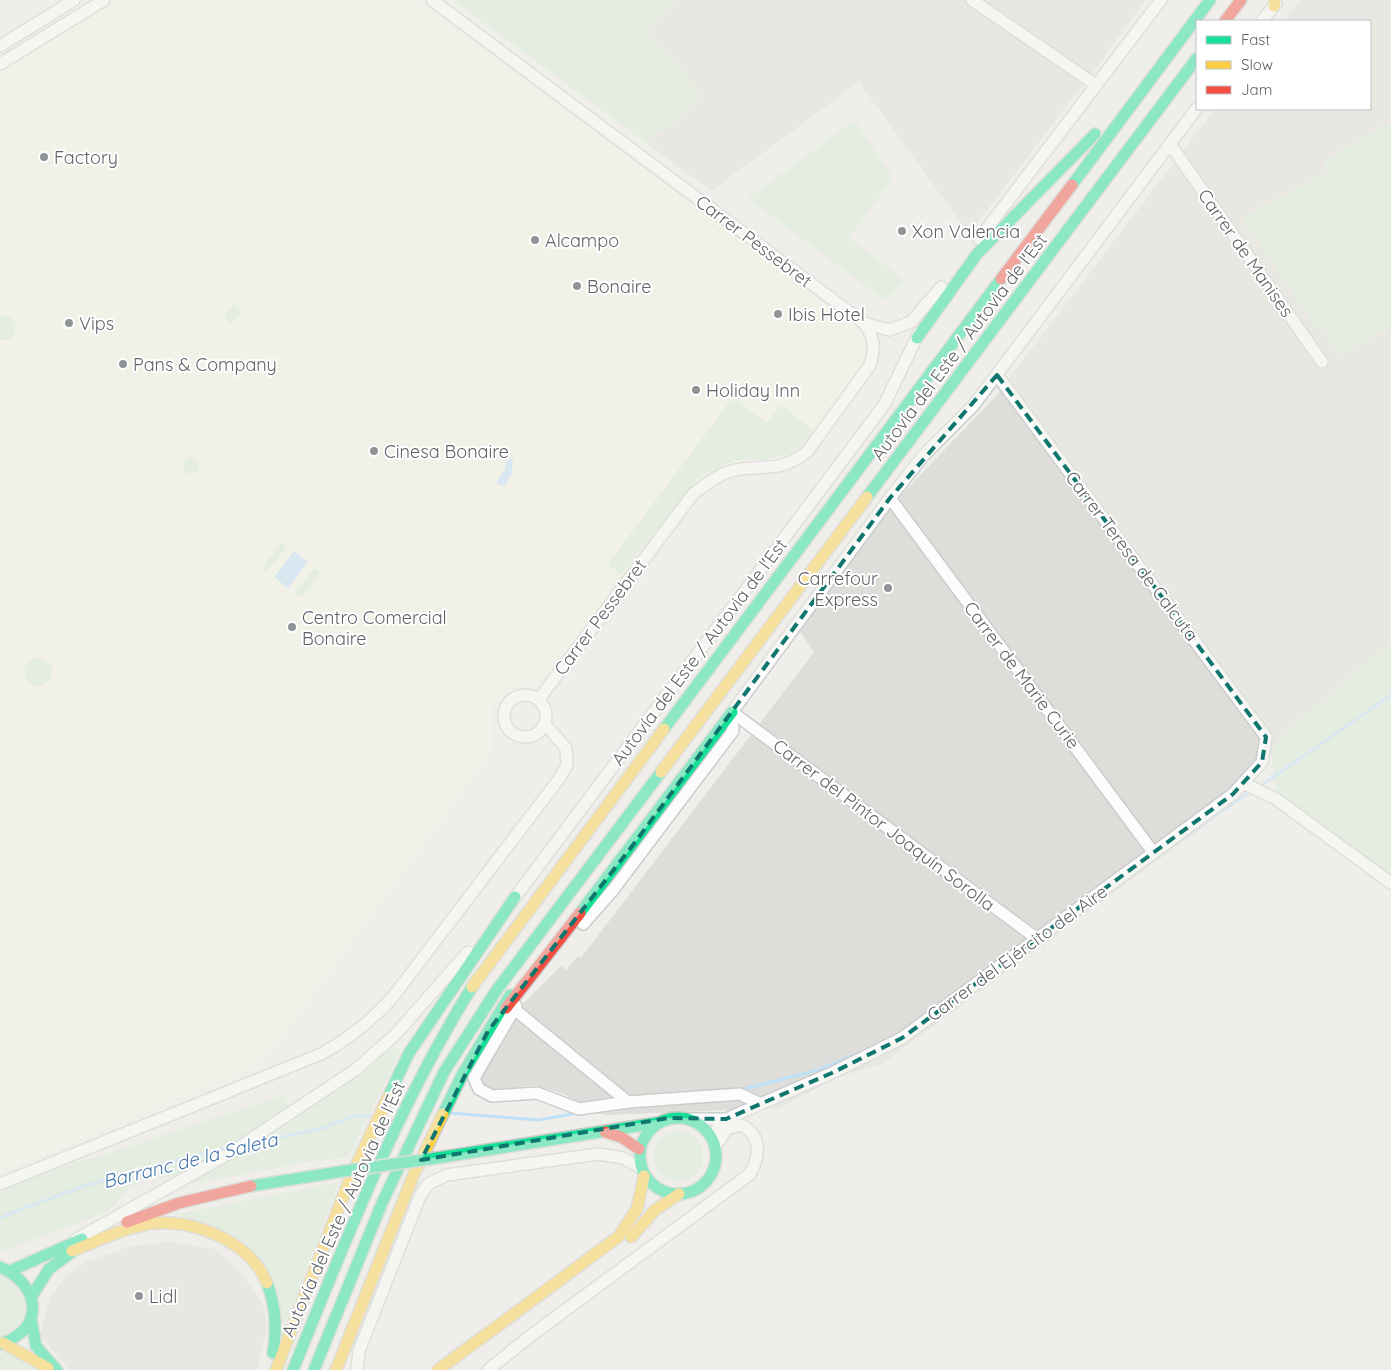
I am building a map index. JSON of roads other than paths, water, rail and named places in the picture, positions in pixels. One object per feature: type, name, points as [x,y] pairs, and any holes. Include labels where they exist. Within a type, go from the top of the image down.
[{"type":"main road","name":"Autovía del Este / Autovia de l'Est","points":[[292,1370],[371,1180],[428,1061],[450,1020],[521,919],[1132,104],[1145,83],[1210,0]]},
{"type":"main road","points":[[1226,20],[1241,0]]},
{"type":"main road","name":"Autovía del Este / Autovia de l'Est","points":[[314,1370],[382,1203],[444,1072],[496,991],[1196,59]]},
{"type":"main road","points":[[917,338],[977,254],[1009,220],[1080,152],[1123,100],[1145,83]]},
{"type":"main road","points":[[336,1370],[414,1174],[463,1073],[530,966],[686,754],[718,698]]},
{"type":"main road","points":[[488,1031],[633,845],[732,712]]},
{"type":"main road","points":[[276,1370],[347,1176],[409,1053],[515,897]]},
{"type":"main road","points":[[57,1370],[36,1346],[31,1318],[32,1296],[49,1269],[67,1249],[100,1233],[159,1210],[216,1194],[273,1182],[347,1176],[438,1158],[657,1123],[674,1118],[691,1120],[706,1129],[713,1142],[714,1168],[709,1178],[701,1187],[679,1194],[659,1190],[643,1172]]},
{"type":"main road","points":[[438,1370],[618,1237],[636,1215],[640,1204],[643,1172],[640,1149],[649,1130],[657,1123]]},
{"type":"main road","points":[[604,1132],[621,1137],[640,1149]]},
{"type":"main road","points":[[454,1370],[611,1256],[655,1210],[679,1194]]},
{"type":"main road","points":[[12,1270],[67,1249],[158,1222],[187,1225],[210,1231],[235,1244],[254,1262],[271,1290],[277,1312],[278,1334],[269,1370]]},
{"type":"main road","points":[[345,1370],[379,1273],[381,1255]]},
{"type":"main road","points":[[0,1267],[12,1270],[21,1277],[32,1296]]},
{"type":"main road","points":[[2,1343],[20,1334],[31,1318]]},
{"type":"main road","points":[[2,1343],[36,1360],[50,1370]]},
{"type":"street","points":[[0,46],[74,0]]},
{"type":"street","points":[[0,64],[104,0]]},
{"type":"street","name":"Carrer Pessebret","points":[[432,0],[864,324],[873,335],[874,350],[870,365],[806,452],[792,463],[776,468],[739,469],[714,478],[693,494],[539,699]]},
{"type":"street","points":[[972,0],[1096,85]]},
{"type":"street","points":[[864,324],[889,330],[911,322],[942,287],[1161,0]]},
{"type":"street","points":[[1263,20],[1276,2]]},
{"type":"street","points":[[761,1104],[740,1094],[628,1102],[579,1110],[537,1093],[492,1096],[479,1088],[474,1078],[514,1009],[549,964],[613,890],[733,731],[732,712],[890,498],[923,456],[973,406],[998,375],[1196,109]]},
{"type":"street","name":"Carrer de Manises","points":[[1170,144],[1322,362]]},
{"type":"street","points":[[67,1249],[147,1199],[230,1153],[313,1099],[355,1070],[395,1035],[515,897],[884,405],[942,287]]},
{"type":"street","name":"Carrer Teresa de Calcuta","points":[[998,375],[1266,738]]},
{"type":"street","name":"Carrer de Marie Curie","points":[[890,498],[1153,852]]},
{"type":"street","points":[[0,1184],[321,1054],[341,1043],[377,1014],[392,998],[560,778],[567,765],[566,748],[549,731],[545,724],[546,711],[539,699],[526,694],[514,698],[506,707],[504,718],[509,729],[521,736],[535,734],[545,724]]},
{"type":"street","name":"Carrer del Pintor Joaquín Sorolla","points":[[732,712],[1036,938]]},
{"type":"street","name":"Carrer del Ejército del Aire","points":[[726,1119],[834,1072],[902,1038],[1233,794],[1262,762],[1266,738]]},
{"type":"street","points":[[1244,783],[1276,799],[1391,883]]},
{"type":"street","points":[[514,1009],[628,1102]]},
{"type":"street","points":[[691,1120],[726,1119]]},
{"type":"street","points":[[713,1142],[726,1119]]},
{"type":"street","points":[[488,1370],[750,1174],[755,1165],[758,1146],[755,1137],[749,1129],[741,1125],[727,1129],[713,1142]]},
{"type":"street","points":[[357,1370],[359,1351],[420,1196],[432,1181],[462,1172],[598,1154],[624,1158],[643,1172]]},
{"type":"street","points":[[0,1178],[24,1174]]},
{"type":"water","points":[[513,458],[512,474],[504,486],[497,484],[505,469],[506,461]]},
{"type":"water","points":[[294,551],[308,562],[288,588],[274,577]]},
{"type":"waterway","points":[[1259,787],[1391,695]]},
{"type":"waterway","points":[[1170,847],[1253,790]]},
{"type":"waterway","points":[[740,1090],[818,1070],[862,1052]]},
{"type":"waterway","points":[[450,1113],[538,1120],[578,1113]]},
{"type":"waterway","name":"Barranc de la Saleta","points":[[252,1144],[323,1128],[354,1116],[372,1116]]},
{"type":"waterway","name":"Barranc de la Saleta","points":[[0,1218],[55,1196],[111,1178],[168,1162],[226,1149]]},
{"type":"place","name":"Factory","points":[[44,157]]},
{"type":"place","name":"Xon Valencia","points":[[902,231]]},
{"type":"place","name":"Alcampo","points":[[535,240]]},
{"type":"place","name":"Bonaire","points":[[577,286]]},
{"type":"place","name":"Ibis Hotel","points":[[778,314]]},
{"type":"place","name":"Vips","points":[[69,323]]},
{"type":"place","name":"Pans & Company","points":[[123,364]]},
{"type":"place","name":"Holiday Inn","points":[[696,390]]},
{"type":"place","name":"Cinesa Bonaire","points":[[374,451]]},
{"type":"place","name":"Carrefour Express","points":[[888,588]]},
{"type":"place","name":"Centro Comercial Bonaire","points":[[292,627]]},
{"type":"place","name":"Lidl","points":[[139,1296]]}]
